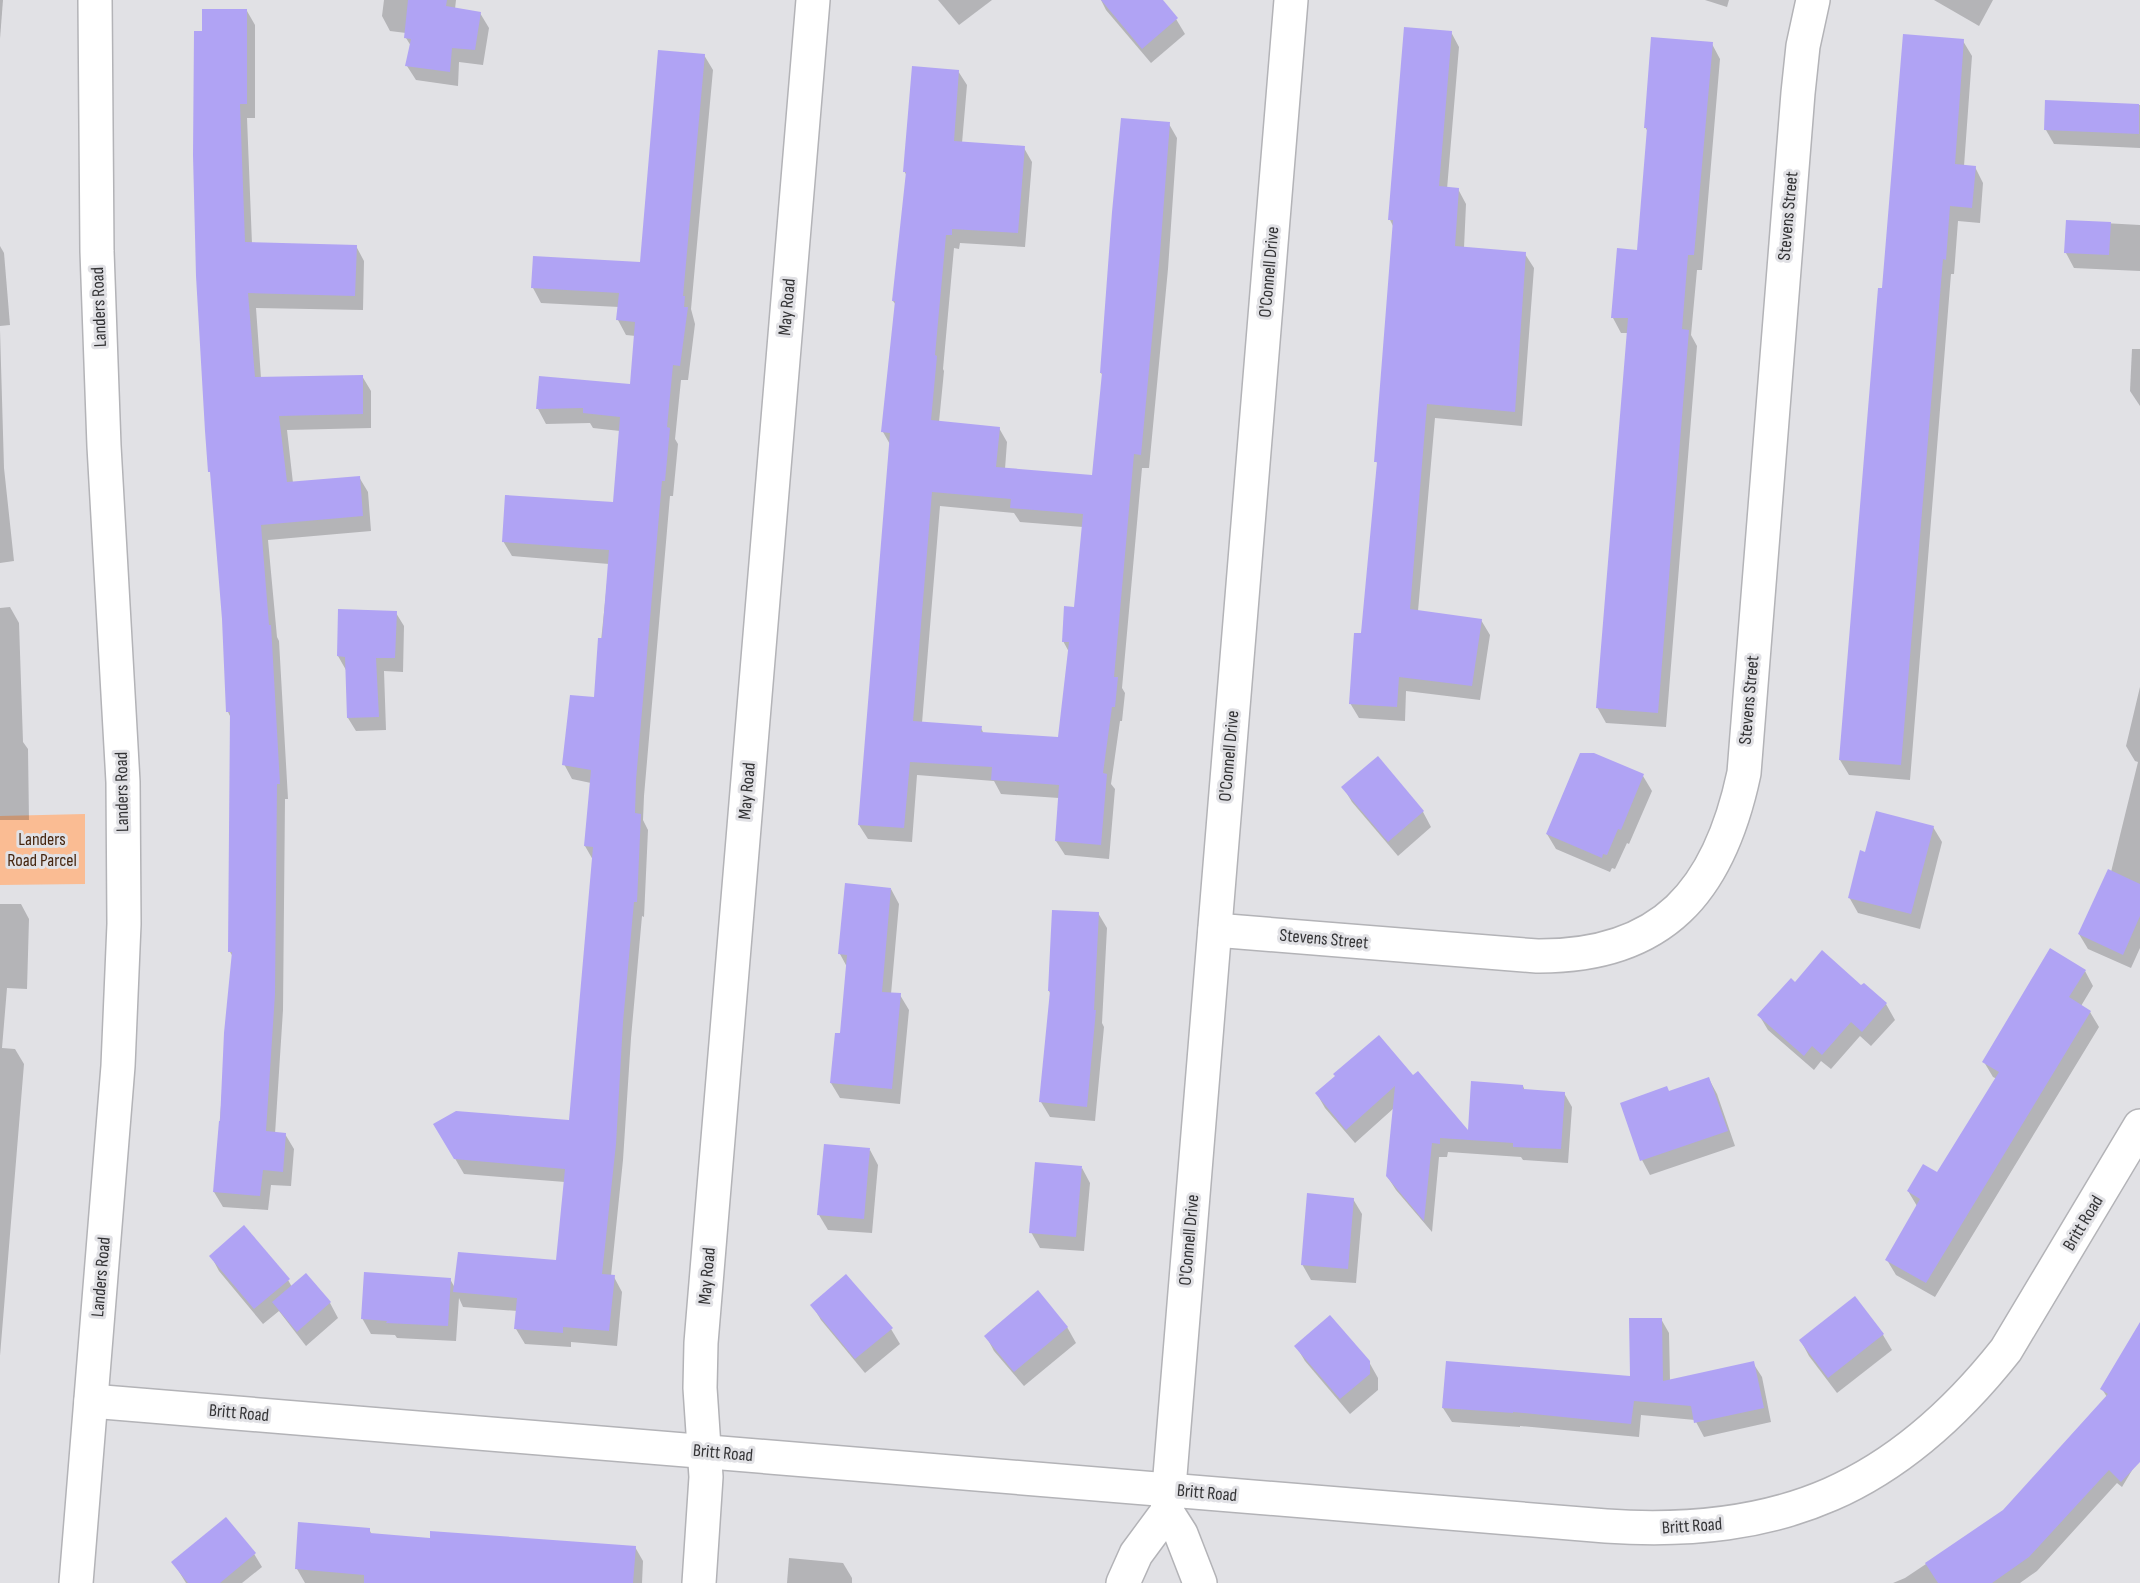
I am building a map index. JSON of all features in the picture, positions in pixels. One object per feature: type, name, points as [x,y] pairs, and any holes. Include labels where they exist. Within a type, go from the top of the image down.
[{"type":"street","name":"Landers Road","points":[[76,1583],[118,1066],[124,924],[123,782],[104,446],[97,251],[95,0]]},
{"type":"street","name":"May Road","points":[[699,1583],[705,1511],[700,1388],[701,1343],[813,0]]},
{"type":"street","name":"O'Connell Drive","points":[[1168,1501],[1291,0]]},
{"type":"street","name":"Stevens Street","points":[[1215,930],[1537,956],[1568,956],[1598,951],[1628,942],[1657,927],[1683,907],[1699,886],[1726,836],[1737,805],[1744,773],[1798,93],[1803,46],[1813,0]]},
{"type":"street","name":"Britt Road","points":[[91,1401],[704,1451],[1168,1501],[1650,1529],[1695,1528],[1739,1522],[1778,1513],[1853,1485],[1921,1440],[1952,1412],[1981,1382],[2006,1350],[2140,1126]]},
{"type":"street","points":[[1123,1583],[1136,1554],[1168,1501]]},
{"type":"street","points":[[1168,1501],[1200,1583]]},
{"type":"green space","name":"Landers Road Parcel","points":[[85,814],[85,884],[0,885],[0,816]]},
{"type":"building","points":[[408,0],[447,0],[446,6],[481,12],[475,50],[452,48],[450,72],[405,66],[411,39],[404,38]]},
{"type":"building","points":[[1101,0],[1163,0],[1178,18],[1142,49]]},
{"type":"building","points":[[202,9],[247,9],[247,104],[240,104],[245,242],[357,245],[355,296],[248,293],[255,377],[363,375],[363,414],[279,416],[287,482],[360,476],[363,516],[261,525],[269,625],[271,625],[280,784],[277,784],[275,994],[266,1131],[286,1133],[283,1172],[263,1170],[260,1196],[213,1192],[232,952],[228,952],[230,712],[226,712],[222,619],[210,472],[208,472],[196,276],[193,155],[194,31],[202,31]]},
{"type":"building","points":[[1404,27],[1452,31],[1439,186],[1459,188],[1455,246],[1526,252],[1515,412],[1427,404],[1410,609],[1482,619],[1472,686],[1399,677],[1397,707],[1349,704],[1354,633],[1361,633],[1377,462],[1374,462],[1393,220],[1388,220]]},
{"type":"building","points":[[1903,34],[1964,39],[1955,164],[1976,166],[1972,208],[1950,206],[1946,260],[1943,259],[1901,765],[1839,760],[1878,288],[1882,288]]},
{"type":"building","points":[[1651,37],[1713,42],[1694,255],[1688,255],[1682,329],[1689,330],[1658,713],[1596,708],[1628,318],[1611,318],[1617,248],[1637,250],[1647,128],[1644,128]]},
{"type":"building","points":[[658,50],[705,54],[683,296],[685,296],[684,307],[688,307],[680,366],[673,365],[667,427],[670,428],[665,481],[662,481],[636,780],[635,813],[641,814],[637,902],[634,902],[623,1022],[616,1144],[602,1274],[615,1275],[609,1331],[563,1327],[563,1333],[514,1329],[517,1298],[453,1292],[458,1252],[556,1260],[565,1169],[454,1159],[433,1124],[456,1111],[569,1120],[593,847],[584,846],[591,770],[562,765],[570,695],[594,697],[598,638],[602,638],[609,550],[502,542],[505,495],[613,502],[620,417],[583,413],[583,408],[536,409],[539,376],[630,384],[635,322],[616,320],[619,293],[531,288],[533,256],[640,262]]},
{"type":"building","points":[[912,66],[959,70],[954,141],[1025,146],[1018,233],[952,229],[952,235],[946,235],[931,420],[1000,427],[996,467],[1092,475],[1121,118],[1170,122],[1141,455],[1134,454],[1114,677],[1118,677],[1103,773],[1107,774],[1101,845],[1055,841],[1059,785],[991,780],[992,767],[910,762],[904,828],[858,825],[890,433],[881,432],[906,172],[903,172]],"holes":[[[932,492],[1011,499],[1010,508],[1083,514],[1074,607],[1064,606],[1062,642],[1069,642],[1058,737],[981,732],[982,726],[913,721]]]},
{"type":"building","points":[[2045,100],[2139,104],[2139,134],[2044,130]]},
{"type":"building","points":[[2066,220],[2111,222],[2109,255],[2064,253]]},
{"type":"building","points":[[338,609],[397,611],[395,658],[376,658],[379,717],[347,718],[345,657],[337,656]]},
{"type":"building","points":[[1580,753],[1594,753],[1644,774],[1621,830],[1618,829],[1607,855],[1603,854],[1602,858],[1546,834]]},
{"type":"building","points":[[1378,756],[1424,811],[1388,842],[1341,787]]},
{"type":"building","points":[[1876,811],[1934,826],[1911,914],[1848,898],[1860,850],[1865,852]]},
{"type":"building","points":[[2108,869],[2140,884],[2140,916],[2123,955],[2078,934]]},
{"type":"building","points":[[845,883],[891,888],[882,992],[901,993],[892,1089],[830,1083],[835,1033],[840,1033],[847,955],[838,954]]},
{"type":"building","points":[[1052,910],[1099,912],[1094,1010],[1096,1010],[1087,1107],[1039,1102],[1050,991],[1048,991]]},
{"type":"building","points":[[2050,948],[2086,970],[2069,997],[2091,1011],[1926,1283],[1885,1260],[1920,1199],[1907,1191],[1923,1164],[1937,1172],[1999,1072],[1982,1062]]},
{"type":"building","points":[[1822,950],[1861,985],[1864,983],[1887,1003],[1862,1032],[1851,1022],[1822,1055],[1812,1046],[1804,1056],[1757,1015],[1791,978],[1795,982]]},
{"type":"building","points":[[1379,1035],[1413,1075],[1418,1071],[1468,1130],[1471,1081],[1523,1085],[1523,1089],[1565,1092],[1561,1149],[1513,1147],[1513,1143],[1440,1138],[1440,1144],[1432,1143],[1424,1221],[1386,1176],[1395,1086],[1346,1130],[1315,1093],[1335,1076],[1333,1074]]},
{"type":"building","points":[[1709,1077],[1728,1131],[1640,1161],[1620,1103],[1667,1086],[1669,1091]]},
{"type":"building","points":[[824,1144],[870,1148],[864,1219],[817,1215]]},
{"type":"building","points":[[1035,1162],[1082,1166],[1076,1237],[1029,1233]]},
{"type":"building","points":[[1307,1193],[1354,1198],[1348,1269],[1301,1265]]},
{"type":"building","points":[[244,1225],[290,1279],[254,1309],[209,1256]]},
{"type":"building","points":[[364,1272],[451,1278],[448,1326],[386,1323],[387,1321],[361,1319]]},
{"type":"building","points":[[306,1273],[331,1302],[297,1332],[272,1302]]},
{"type":"building","points":[[846,1274],[893,1328],[855,1359],[810,1305]]},
{"type":"building","points":[[1038,1290],[1068,1327],[1014,1372],[984,1336]]},
{"type":"building","points":[[1855,1296],[1884,1334],[1828,1378],[1799,1340]]},
{"type":"building","points":[[1330,1315],[1370,1361],[1370,1374],[1340,1399],[1294,1346]]},
{"type":"building","points":[[1629,1318],[1662,1318],[1663,1381],[1754,1361],[1764,1408],[1694,1423],[1691,1406],[1634,1401],[1631,1424],[1513,1412],[1442,1408],[1446,1361],[1630,1376]]},
{"type":"building","points":[[2140,1322],[2140,1462],[2121,1482],[2109,1470],[2029,1557],[1992,1583],[1938,1583],[1925,1563],[2003,1510],[2108,1394],[2100,1389]]},
{"type":"building","points":[[226,1517],[256,1553],[220,1583],[188,1583],[171,1562]]},
{"type":"building","points":[[298,1522],[370,1528],[370,1533],[430,1538],[430,1531],[636,1546],[633,1583],[364,1583],[364,1575],[295,1569]]}]
